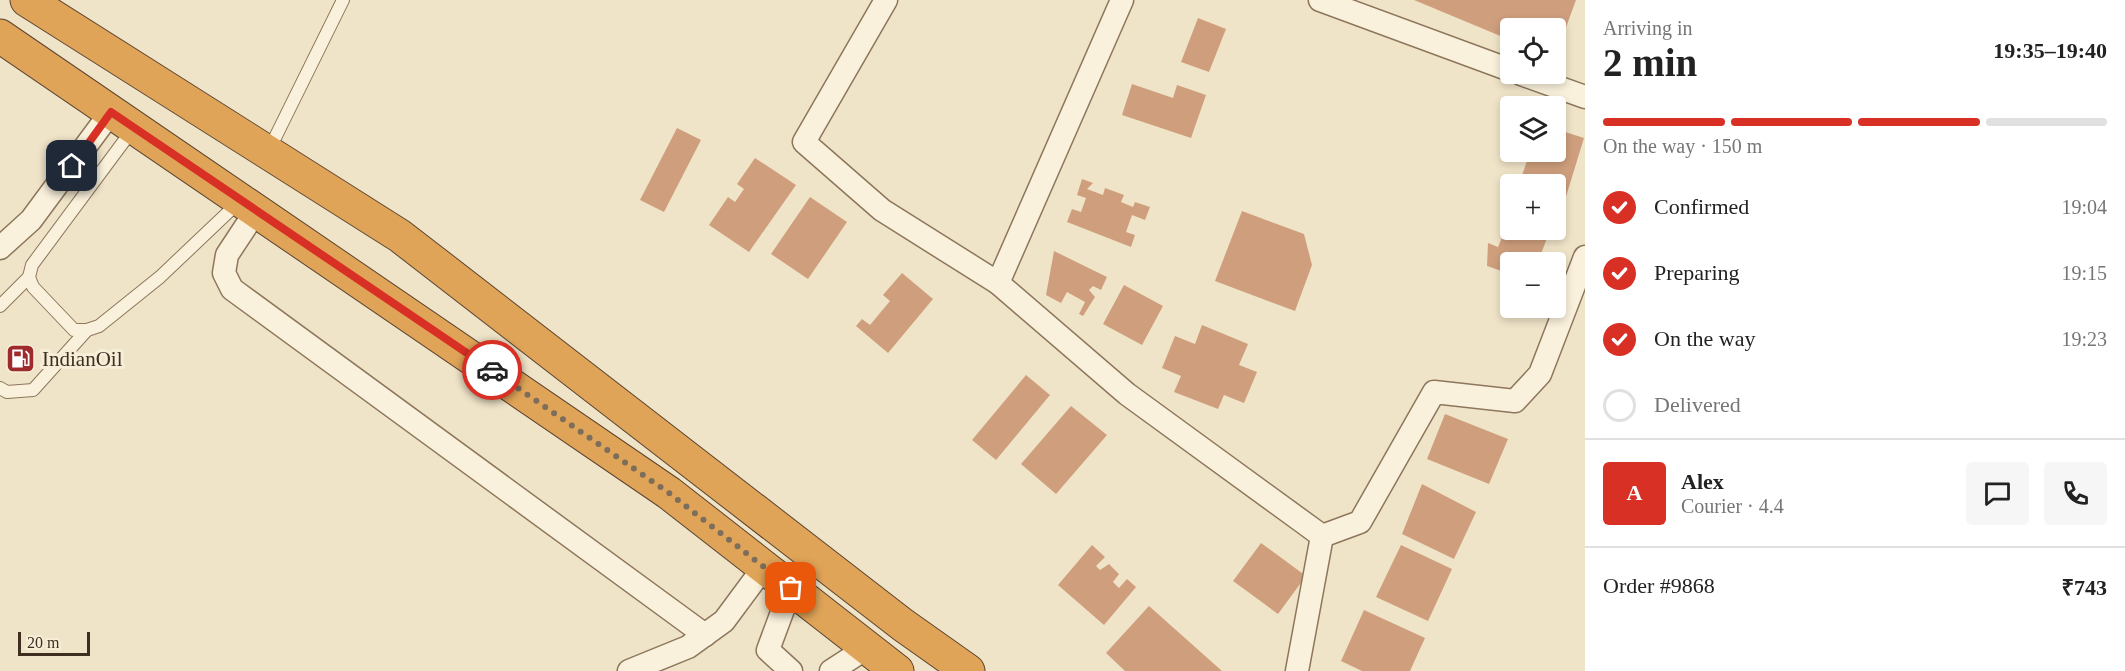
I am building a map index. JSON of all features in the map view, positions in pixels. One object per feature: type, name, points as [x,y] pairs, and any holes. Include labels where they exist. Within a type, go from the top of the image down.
[{"type":"highway","points":[[27,0],[400,236],[849,584],[968,671]]},
{"type":"highway","points":[[0,36],[659,486],[897,671]]},
{"type":"highway","points":[[826,615],[849,584]]},
{"type":"street","points":[[886,0],[804,142],[882,210],[998,283],[1127,394],[1322,536]]},
{"type":"street","points":[[998,283],[1122,0]]},
{"type":"street","points":[[1320,0],[1500,66]]},
{"type":"street","points":[[1549,84],[1585,97]]},
{"type":"street","points":[[0,248],[32,220],[123,119]]},
{"type":"street","points":[[249,206],[227,255],[224,273],[232,289],[705,635]]},
{"type":"street","points":[[1322,536],[1360,522],[1434,392],[1515,401],[1528,388],[1540,374],[1585,257]]},
{"type":"street","points":[[1297,671],[1322,536]]},
{"type":"street","points":[[629,671],[687,647],[724,621],[765,567]]},
{"type":"street","points":[[791,588],[768,650],[791,671]]},
{"type":"street","points":[[831,671],[868,647]]},
{"type":"lane","points":[[268,152],[343,0]]},
{"type":"lane","points":[[0,306],[29,276],[32,265],[123,119]]},
{"type":"lane","points":[[29,276],[33,287],[74,330],[87,330],[99,326],[249,206]]},
{"type":"lane","points":[[0,388],[7,392],[33,390],[87,330]]},
{"type":"building","points":[[1414,0],[1576,0],[1566,28],[1566,18],[1500,18],[1500,36]]},
{"type":"building","points":[[1198,18],[1226,29],[1209,72],[1181,62]]},
{"type":"building","points":[[1132,84],[1173,98],[1177,85],[1206,95],[1191,138],[1122,115]]},
{"type":"building","points":[[677,128],[701,140],[664,212],[640,200]]},
{"type":"building","points":[[1566,132],[1584,138],[1566,196],[1566,174],[1522,174],[1527,162],[1566,162]]},
{"type":"building","points":[[755,158],[796,185],[749,252],[709,225],[728,197],[735,202],[744,189],[737,184]]},
{"type":"building","points":[[1082,179],[1093,183],[1087,189],[1103,195],[1105,188],[1124,195],[1121,202],[1133,207],[1135,202],[1150,207],[1145,220],[1132,215],[1126,232],[1135,235],[1131,247],[1067,222],[1072,209],[1081,212],[1086,198],[1077,195]]},
{"type":"building","points":[[810,197],[847,222],[808,279],[771,254]]},
{"type":"building","points":[[1242,211],[1304,234],[1312,265],[1295,311],[1215,281]]},
{"type":"building","points":[[1501,240],[1546,240],[1542,252],[1500,252],[1500,271],[1487,266],[1488,243],[1498,247]]},
{"type":"building","points":[[1054,251],[1107,277],[1101,290],[1093,286],[1089,290],[1095,297],[1083,316],[1079,314],[1085,302],[1067,292],[1061,303],[1046,295]]},
{"type":"building","points":[[902,273],[933,299],[888,353],[856,326],[862,319],[870,325],[890,301],[883,295]]},
{"type":"building","points":[[1124,285],[1163,306],[1142,345],[1103,324]]},
{"type":"building","points":[[1202,325],[1248,344],[1239,365],[1257,372],[1244,403],[1224,395],[1218,409],[1174,392],[1181,376],[1162,368],[1175,336],[1195,344]]},
{"type":"building","points":[[1026,375],[1050,395],[996,460],[972,440]]},
{"type":"building","points":[[1071,406],[1107,435],[1056,494],[1021,464]]},
{"type":"building","points":[[1445,414],[1508,439],[1489,484],[1427,459]]},
{"type":"building","points":[[1422,484],[1476,512],[1454,559],[1402,534]]},
{"type":"building","points":[[1261,543],[1306,576],[1278,614],[1233,581]]},
{"type":"building","points":[[1092,545],[1105,557],[1096,566],[1100,570],[1109,564],[1119,574],[1113,582],[1119,588],[1127,579],[1136,587],[1104,625],[1058,585]]},
{"type":"building","points":[[1401,545],[1452,569],[1428,621],[1376,597]]},
{"type":"building","points":[[1149,606],[1222,671],[1125,671],[1106,653]]},
{"type":"building","points":[[1364,610],[1425,638],[1410,671],[1362,671],[1341,661]]},
{"type":"way so far","points":[[492,370],[669,493],[791,588]]},
{"type":"place","name":"IndianOil","points":[[21,359]]},
{"type":"route","points":[[72,166],[111,112],[492,370]]}]
